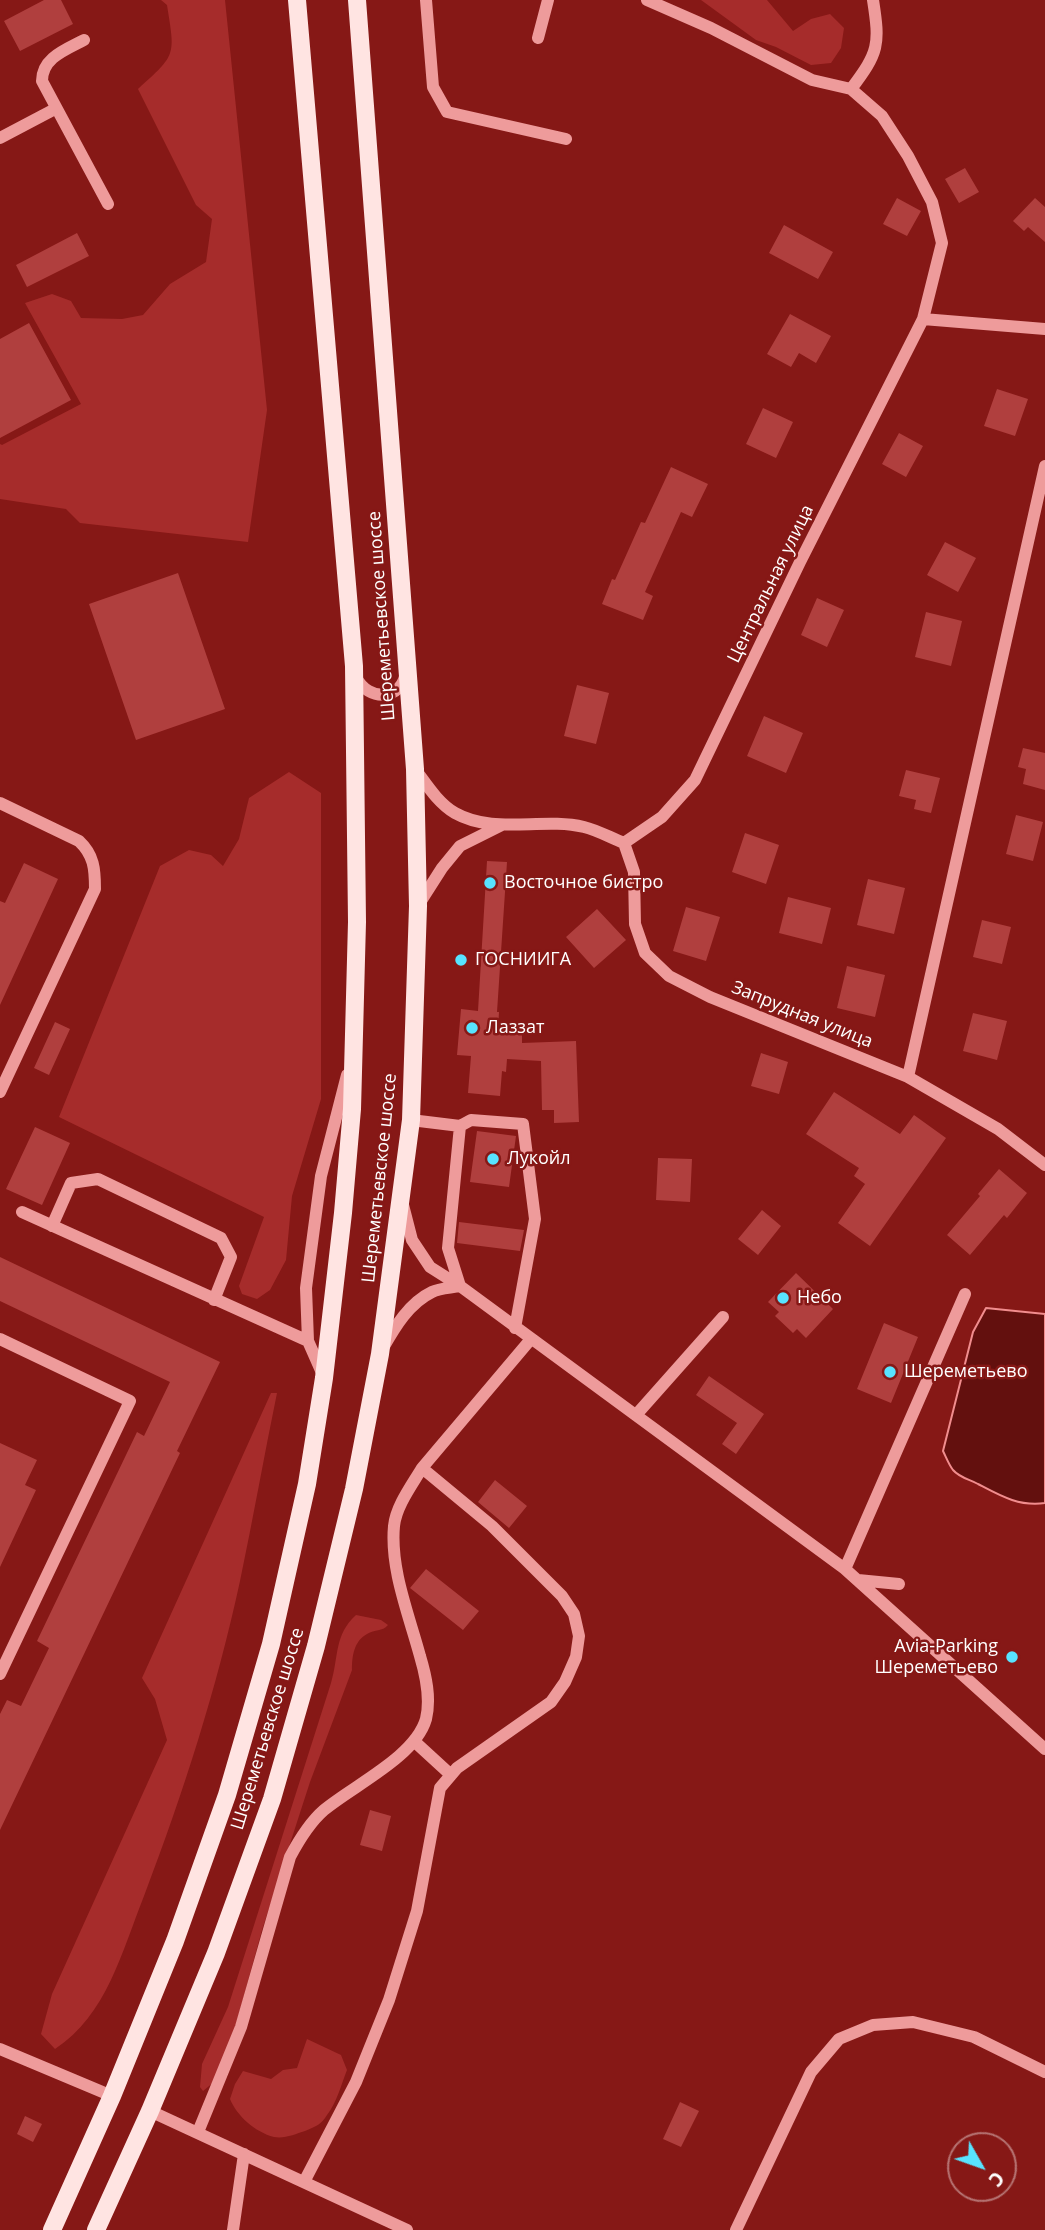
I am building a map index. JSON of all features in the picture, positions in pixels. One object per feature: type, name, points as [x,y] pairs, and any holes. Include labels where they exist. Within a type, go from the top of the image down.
[{"type":"main road","name":"Шереметьевское шоссе","points":[[52,2230],[112,2096],[175,1941],[227,1795],[271,1644],[306,1484],[324,1378],[344,1200],[352,1109],[357,922],[354,666],[297,0]]},
{"type":"main road","name":"Шереметьевское шоссе","points":[[96,2230],[150,2111],[216,1953],[272,1799],[316,1646],[355,1489],[380,1353],[411,1120],[418,906],[415,769],[357,0]]},
{"type":"street","points":[[426,0],[433,88],[447,112],[566,139]]},
{"type":"street","points":[[538,38],[548,0]]},
{"type":"street","points":[[647,0],[711,28],[812,80],[851,89],[873,57],[877,32],[873,0]]},
{"type":"street","points":[[83,40],[54,56],[43,68],[42,81],[107,204]]},
{"type":"street","name":"Центральная улица","points":[[624,843],[662,817],[695,780],[800,562],[923,319],[942,243],[932,202],[908,156],[882,116],[851,89]]},
{"type":"street","points":[[0,138],[55,109]]},
{"type":"street","points":[[923,319],[1045,330]]},
{"type":"street","points":[[908,1077],[1045,466]]},
{"type":"street","points":[[354,666],[356,679],[363,689],[375,695],[387,695],[398,689],[406,678],[407,665]]},
{"type":"street","points":[[415,769],[441,802],[456,813],[472,819],[502,824],[583,827],[624,843]]},
{"type":"street","points":[[0,803],[79,841],[89,850],[95,873],[95,889],[0,1092]]},
{"type":"street","points":[[418,906],[442,868],[460,846],[502,824]]},
{"type":"street","name":"Запрудная улица","points":[[624,843],[635,872],[635,924],[645,953],[669,976],[710,997],[908,1077],[998,1129],[1045,1165]]},
{"type":"street","points":[[324,1378],[308,1341],[306,1288],[321,1176],[354,1051]]},
{"type":"street","points":[[411,1120],[460,1126],[471,1119],[523,1124],[535,1219],[515,1328]]},
{"type":"street","points":[[460,1126],[448,1248],[460,1286]]},
{"type":"street","points":[[52,1226],[71,1184],[98,1179],[221,1238],[231,1257],[214,1300]]},
{"type":"street","points":[[401,1198],[412,1240],[430,1267],[460,1286],[845,1569],[1045,1749]]},
{"type":"street","points":[[22,1212],[308,1341]]},
{"type":"street","points":[[380,1353],[398,1323],[415,1304],[433,1291],[460,1286]]},
{"type":"street","points":[[845,1569],[965,1294]]},
{"type":"street","points":[[636,1415],[723,1317]]},
{"type":"street","points":[[0,1339],[131,1401],[3,1659],[0,1674]]},
{"type":"street","points":[[198,2132],[241,2026],[290,1857],[302,1834],[322,1811],[415,1742],[426,1718],[428,1685],[397,1568],[394,1524],[406,1494],[422,1468],[531,1339]]},
{"type":"street","points":[[304,2182],[356,2082],[389,2000],[417,1911],[440,1788],[457,1768],[551,1702],[565,1682],[576,1657],[579,1636],[574,1614],[562,1596],[492,1526],[422,1468]]},
{"type":"street","points":[[858,1580],[900,1584]]},
{"type":"street","points":[[415,1742],[451,1775]]},
{"type":"street","points":[[736,2230],[811,2072],[839,2039],[873,2025],[913,2022],[974,2037],[1045,2071]]},
{"type":"street","points":[[0,2049],[112,2096]]},
{"type":"street","points":[[150,2111],[407,2230]]},
{"type":"street","points":[[233,2230],[244,2154]]},
{"type":"shaded area","points":[[161,0],[225,0],[267,410],[248,542],[80,523],[66,509],[0,499],[0,444],[81,404],[25,303],[52,294],[71,301],[81,318],[122,319],[143,315],[170,284],[206,262],[212,219],[196,205],[138,89],[160,68],[170,53],[172,45],[167,5]]},
{"type":"shaded area","points":[[701,0],[767,0],[793,31],[811,19],[830,14],[844,28],[841,48],[831,63],[811,65],[756,40]]},
{"type":"shaded area","points":[[289,772],[321,793],[321,1099],[292,1196],[286,1260],[270,1290],[257,1299],[242,1294],[239,1286],[264,1217],[59,1117],[160,866],[189,850],[211,855],[223,866],[239,839],[249,798]]},
{"type":"shaded area","points":[[986,1308],[1045,1314],[1045,1503],[1010,1499],[962,1477],[953,1470],[943,1451],[973,1332]]},
{"type":"shaded area","points":[[271,1393],[277,1393],[240,1581],[210,1701],[185,1780],[111,1980],[88,2018],[73,2035],[55,2049],[41,2034],[52,1994],[167,1740],[155,1699],[142,1678]]},
{"type":"shaded area","points":[[356,1615],[381,1620],[388,1625],[363,1637],[355,1649],[352,1670],[310,1782],[262,1930],[226,2061],[214,2082],[203,2091],[200,2087],[202,2064],[228,2007],[331,1683],[338,1646],[344,1630]]},
{"type":"shaded area","points":[[307,2039],[341,2055],[347,2070],[336,2099],[325,2118],[315,2127],[286,2137],[267,2135],[247,2122],[233,2105],[230,2099],[235,2084],[243,2071],[271,2079],[283,2070],[297,2068]]},
{"type":"building","points":[[44,0],[61,0],[73,24],[20,51],[4,21]]},
{"type":"building","points":[[965,168],[979,192],[959,203],[945,179]]},
{"type":"building","points":[[897,198],[921,211],[907,236],[883,224]]},
{"type":"building","points":[[1035,198],[1045,207],[1045,242],[1028,227],[1024,231],[1013,221]]},
{"type":"building","points":[[784,225],[833,252],[818,279],[769,253]]},
{"type":"building","points":[[77,233],[89,256],[27,287],[16,265]]},
{"type":"building","points":[[790,314],[831,336],[816,363],[799,353],[791,367],[767,354]]},
{"type":"building","points":[[29,323],[71,400],[0,438],[0,339]]},
{"type":"building","points":[[997,389],[1028,399],[1015,436],[984,426]]},
{"type":"building","points":[[763,408],[793,422],[776,458],[746,444]]},
{"type":"building","points":[[899,433],[923,446],[906,477],[882,464]]},
{"type":"building","points":[[671,467],[708,484],[692,517],[681,512],[645,592],[653,596],[643,620],[602,604],[612,579],[615,580],[641,522],[645,523]]},
{"type":"building","points":[[945,542],[976,558],[958,592],[927,575]]},
{"type":"building","points":[[178,573],[225,709],[136,740],[89,604]]},
{"type":"building","points":[[817,598],[844,610],[827,647],[801,635]]},
{"type":"building","points":[[926,612],[962,621],[951,666],[915,657]]},
{"type":"building","points":[[577,685],[609,693],[596,744],[564,736]]},
{"type":"building","points":[[764,716],[803,733],[786,773],[747,756]]},
{"type":"building","points":[[1023,748],[1045,753],[1045,790],[1023,784],[1026,769],[1018,767]]},
{"type":"building","points":[[906,770],[940,778],[931,813],[914,809],[916,800],[899,796]]},
{"type":"building","points":[[1016,815],[1043,822],[1033,861],[1006,854]]},
{"type":"building","points":[[745,833],[779,845],[766,884],[732,872]]},
{"type":"building","points":[[487,861],[507,862],[498,1029],[522,1031],[522,1043],[576,1041],[579,1122],[554,1123],[554,1110],[542,1110],[541,1061],[507,1059],[506,1072],[502,1071],[500,1096],[468,1093],[471,1056],[457,1055],[461,1009],[478,1011]]},
{"type":"building","points":[[24,863],[58,879],[0,1005],[0,901],[5,903]]},
{"type":"building","points":[[868,879],[905,888],[894,934],[857,925]]},
{"type":"building","points":[[788,897],[831,908],[822,944],[779,933]]},
{"type":"building","points":[[686,907],[720,917],[706,961],[673,951]]},
{"type":"building","points":[[597,909],[626,940],[594,968],[566,937]]},
{"type":"building","points":[[982,920],[1011,927],[1002,964],[973,957]]},
{"type":"building","points":[[847,966],[885,975],[875,1017],[837,1008]]},
{"type":"building","points":[[973,1013],[1007,1021],[997,1060],[963,1051]]},
{"type":"building","points":[[55,1022],[70,1029],[49,1075],[34,1068]]},
{"type":"building","points":[[761,1053],[788,1062],[779,1094],[751,1086]]},
{"type":"building","points":[[834,1092],[900,1134],[914,1115],[946,1138],[870,1246],[838,1223],[865,1184],[854,1176],[859,1168],[806,1134]]},
{"type":"building","points":[[35,1127],[70,1143],[42,1205],[6,1189]]},
{"type":"building","name":"Лукойл","points":[[477,1131],[516,1136],[509,1187],[470,1182]]},
{"type":"building","points":[[658,1158],[692,1159],[690,1202],[656,1200]]},
{"type":"building","points":[[999,1169],[1027,1193],[1007,1218],[1004,1215],[970,1255],[947,1235]]},
{"type":"building","points":[[762,1210],[781,1226],[758,1255],[738,1239]]},
{"type":"building","points":[[459,1222],[524,1230],[520,1251],[457,1243]]},
{"type":"building","points":[[0,1257],[220,1362],[177,1451],[180,1453],[0,1830],[0,1714],[7,1700],[21,1706],[49,1648],[37,1641],[137,1432],[144,1436],[170,1382],[0,1301]]},
{"type":"building","points":[[796,1273],[833,1309],[806,1338],[797,1329],[793,1333],[775,1316],[779,1312],[768,1302]]},
{"type":"building","points":[[884,1323],[918,1337],[891,1403],[857,1389]]},
{"type":"building","points":[[709,1376],[764,1414],[736,1454],[722,1444],[737,1423],[696,1395]]},
{"type":"building","points":[[0,1443],[37,1460],[25,1485],[36,1490],[0,1567]]},
{"type":"building","points":[[495,1480],[527,1506],[509,1528],[478,1502]]},
{"type":"building","points":[[426,1569],[479,1611],[463,1630],[410,1588]]},
{"type":"building","points":[[370,1810],[391,1816],[382,1851],[360,1845]]},
{"type":"building","points":[[680,2102],[699,2111],[681,2147],[663,2139]]},
{"type":"building","points":[[25,2116],[42,2124],[33,2142],[17,2134]]},
{"type":"place","name":"Восточное бистро","points":[[490,883]]},
{"type":"place","name":"ГОСНИИГА","points":[[461,960]]},
{"type":"place","name":"Лаззат","points":[[472,1028]]},
{"type":"place","name":"Лукойл","points":[[493,1159]]},
{"type":"place","name":"Небо","points":[[783,1298]]},
{"type":"place","name":"Шереметьево","points":[[890,1372]]},
{"type":"place","name":"Avia-Parking Шереметьево","points":[[1012,1657]]}]
